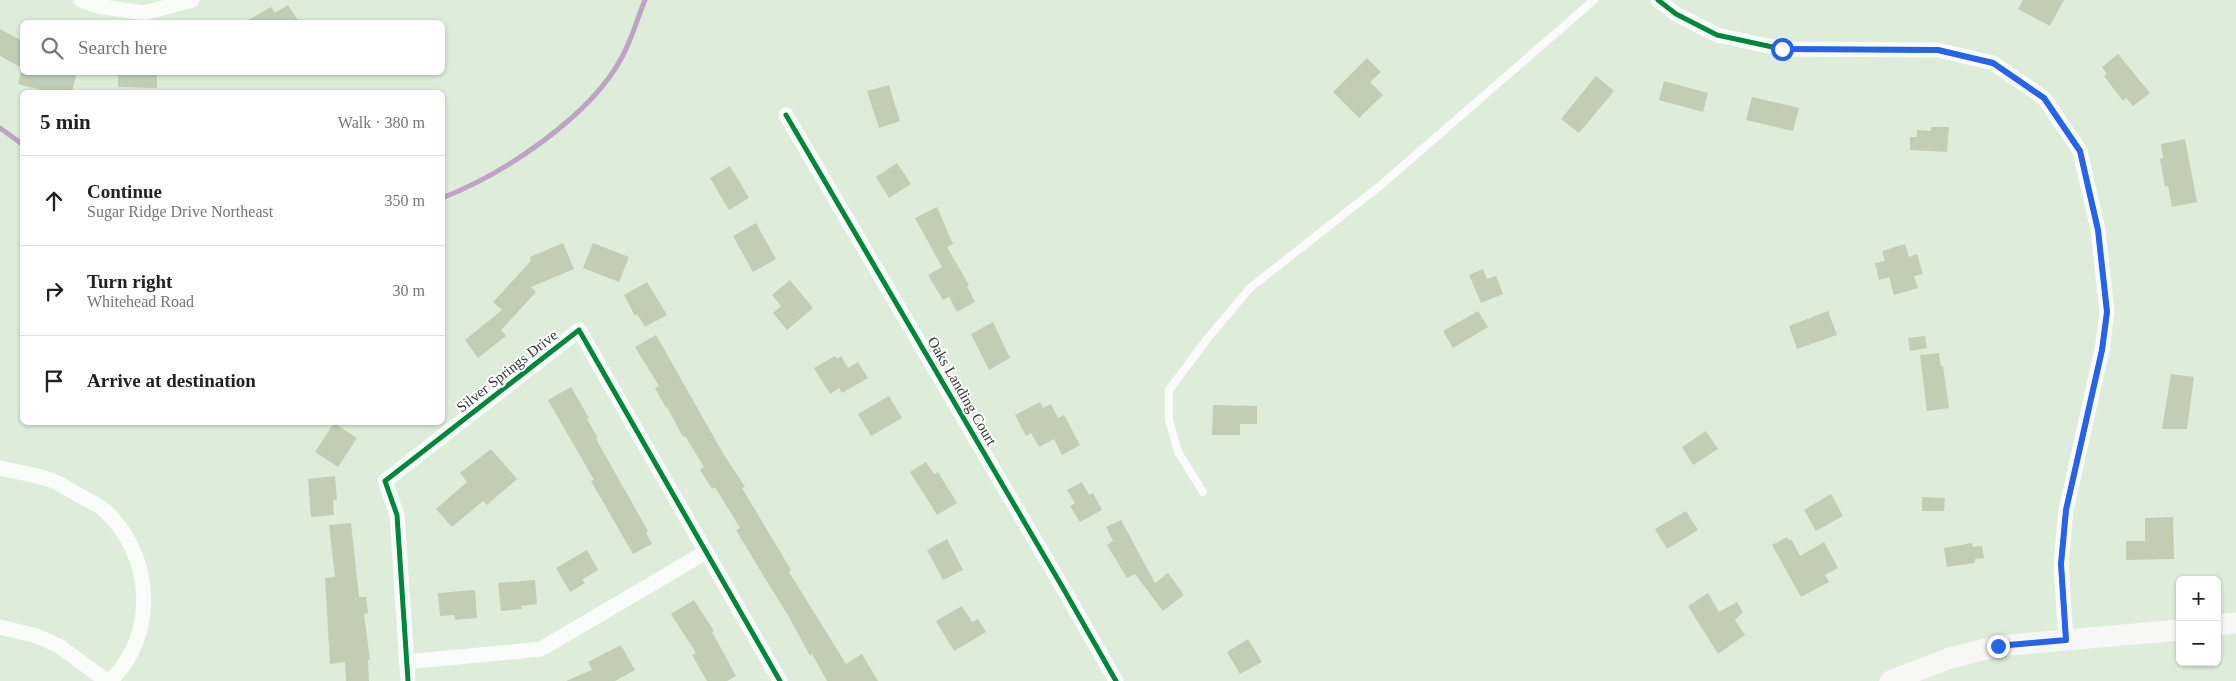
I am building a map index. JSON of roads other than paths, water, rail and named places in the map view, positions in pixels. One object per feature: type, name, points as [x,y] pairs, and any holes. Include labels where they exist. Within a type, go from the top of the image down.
[{"type":"street","points":[[82,0],[97,6],[144,13],[192,0]]},
{"type":"street","points":[[1658,0],[1676,14],[1717,35],[1782,49],[1938,50],[1993,63],[2044,98],[2080,151],[2098,230],[2107,312],[2102,350],[2066,510],[2061,564],[2066,640]]},
{"type":"street","name":"Oaks Landing Court","points":[[786,115],[1116,681]]},
{"type":"street","name":"Silver Springs Drive","points":[[408,681],[397,514],[385,481],[580,330],[780,681]]},
{"type":"street","points":[[0,468],[48,479],[101,508],[122,530],[137,556],[143,586],[144,613],[133,649],[122,669],[108,681],[59,646],[37,636],[0,627]]},
{"type":"street","points":[[406,662],[540,650],[706,552]]},
{"type":"street","points":[[2221,625],[2236,623]]},
{"type":"street","points":[[1890,681],[1950,658],[1998,646],[2176,630]]},
{"type":"lane","points":[[1203,492],[1178,452],[1169,420],[1169,390],[1207,339],[1250,288],[1382,185],[1594,0]]},
{"type":"waterway","points":[[445,197],[492,174],[544,141],[590,101],[608,79],[622,57],[645,0]]},
{"type":"waterway","points":[[0,128],[20,143]]}]
